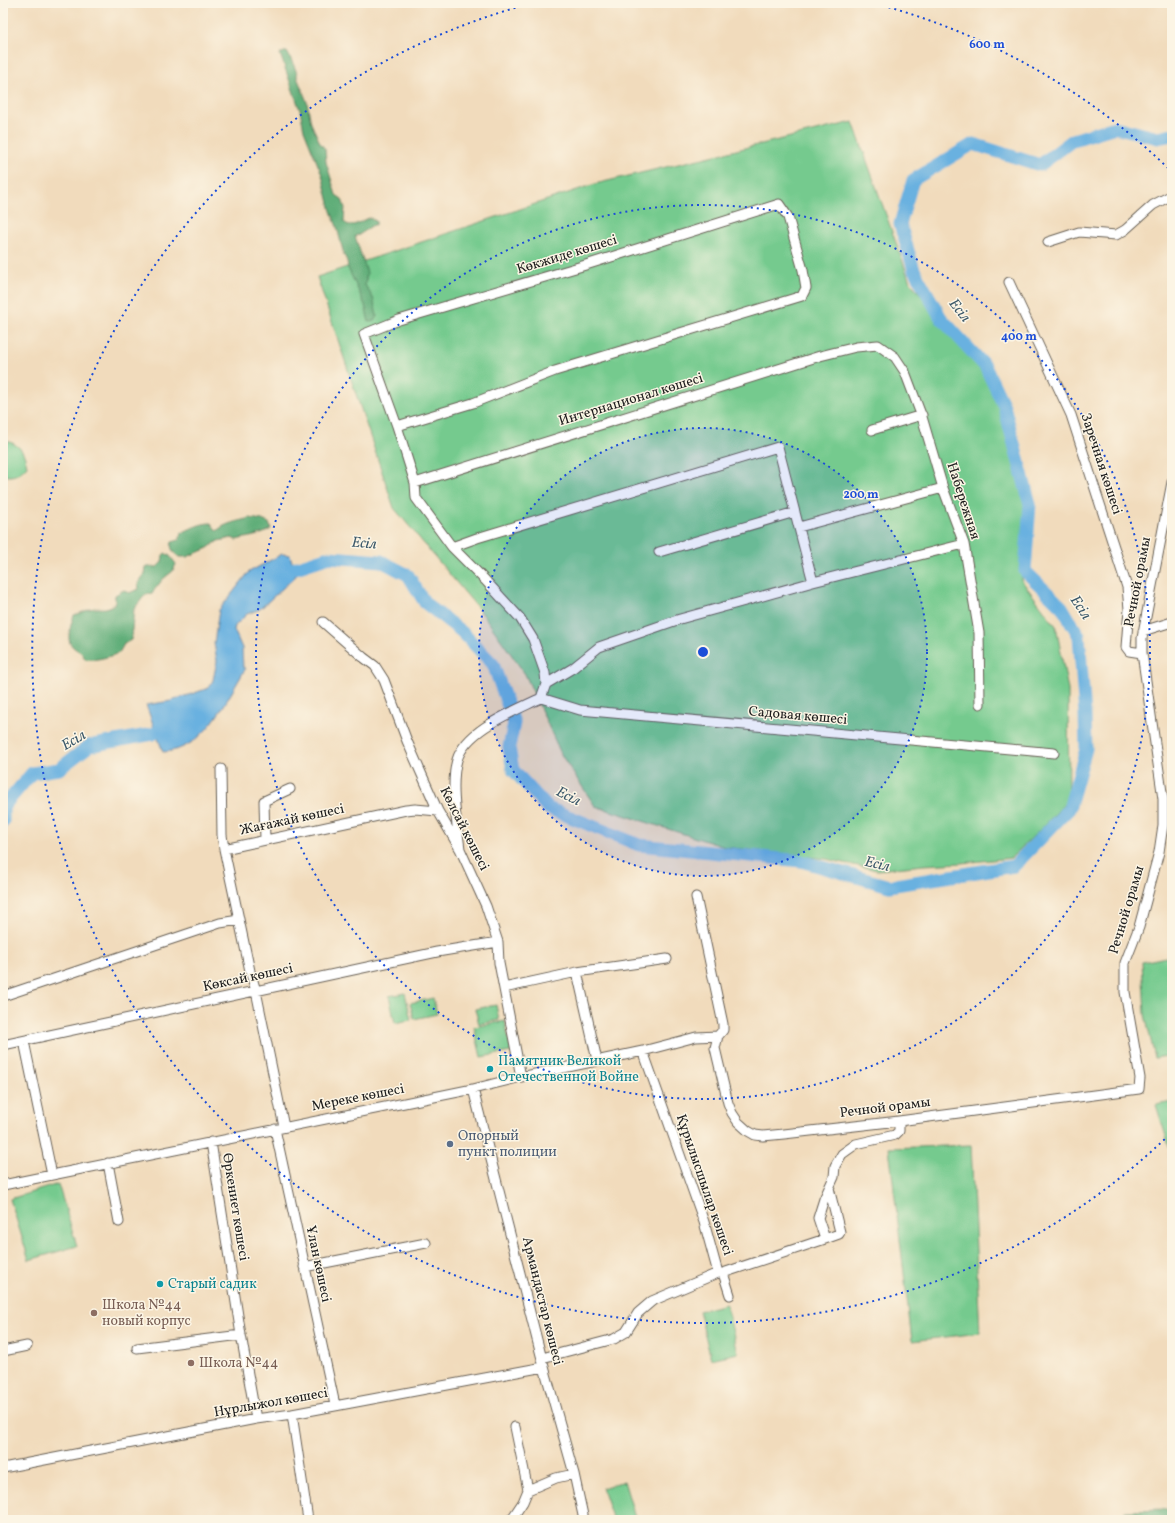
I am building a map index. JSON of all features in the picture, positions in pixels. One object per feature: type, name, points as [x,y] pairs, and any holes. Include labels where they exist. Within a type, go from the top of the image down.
[{"type":"street","points":[[1048,242],[1078,232],[1116,235],[1125,230],[1153,205],[1172,195]]},
{"type":"street","name":"Көкжиде көшесі","points":[[779,204],[788,217],[803,270],[806,288],[802,296],[555,371],[473,403],[397,426],[364,334],[399,320],[589,264],[779,204]]},
{"type":"street","name":"Заречная көшесі","points":[[1010,282],[1071,415],[1127,588],[1129,609],[1126,647],[1129,651],[1142,653]]},
{"type":"street","name":"Набережная","points":[[856,347],[878,345],[895,357],[905,372],[922,415],[943,488],[964,544],[979,633],[980,704]]},
{"type":"street","name":"Интернационал көшесі","points":[[415,483],[813,358],[856,347]]},
{"type":"street","points":[[872,430],[922,415]]},
{"type":"street","points":[[397,426],[415,483],[416,498],[452,547],[486,580],[520,618],[533,639],[545,673],[546,684],[541,698],[497,720],[481,730],[466,743],[457,759],[454,786],[460,849]]},
{"type":"street","points":[[452,547],[477,538],[778,447],[813,582]]},
{"type":"street","name":"Речной орамы","points":[[696,897],[723,1024],[723,1030],[718,1036],[715,1048],[728,1103],[738,1122],[755,1135],[763,1136],[784,1134],[1139,1089],[1140,1078],[1125,992],[1125,963],[1139,927],[1158,852],[1163,825],[1163,800],[1142,653],[1143,631],[1169,512],[1172,482]]},
{"type":"street","points":[[799,527],[943,488]]},
{"type":"street","points":[[659,552],[795,512]]},
{"type":"street","points":[[546,684],[573,668],[599,647],[680,619],[813,582],[964,544]]},
{"type":"street","name":"Көлсай көшесі","points":[[324,622],[375,666],[384,680],[407,742],[438,811],[460,849],[486,906],[498,942],[499,962],[521,1077]]},
{"type":"street","points":[[1143,631],[1172,622]]},
{"type":"street","name":"Садовая көшесі","points":[[541,698],[580,710],[1054,753]]},
{"type":"street","points":[[221,769],[222,834],[224,849]]},
{"type":"street","points":[[265,840],[264,801],[290,790]]},
{"type":"street","name":"Жағажай көшесі","points":[[256,990],[250,971],[224,849],[406,810],[415,809],[438,811]]},
{"type":"street","points":[[6,995],[220,923],[239,920]]},
{"type":"street","name":"Көксай көшесі","points":[[3,1045],[437,952],[498,942]]},
{"type":"street","points":[[504,988],[577,972],[667,959]]},
{"type":"street","points":[[577,972],[597,1060]]},
{"type":"street","points":[[256,990],[284,1127]]},
{"type":"street","name":"Мереке көшесі","points":[[3,1185],[473,1089],[597,1060],[643,1051],[696,1037],[718,1036]]},
{"type":"street","points":[[24,1040],[52,1175]]},
{"type":"street","name":"Құрылысшылар көшесі","points":[[543,1362],[614,1339],[626,1332],[638,1312],[652,1301],[720,1273],[704,1222],[643,1051]]},
{"type":"street","name":"Армандастар көшесі","points":[[473,1089],[543,1362],[574,1474],[584,1520]]},
{"type":"street","points":[[825,1239],[818,1218],[824,1199],[834,1177],[835,1166],[842,1154],[856,1144],[895,1135],[899,1131],[899,1120]]},
{"type":"street","name":"Ұлан көшесі","points":[[275,1129],[335,1406]]},
{"type":"street","name":"Өркениет көшесі","points":[[211,1142],[241,1335],[256,1419]]},
{"type":"street","points":[[108,1164],[119,1222]]},
{"type":"street","points":[[730,1295],[720,1273],[839,1234],[840,1232],[829,1188]]},
{"type":"street","points":[[304,1267],[426,1243]]},
{"type":"street","points":[[137,1348],[241,1335]]},
{"type":"street","points":[[3,1351],[27,1346]]},
{"type":"street","name":"Нұрлыжол көшесі","points":[[3,1468],[256,1419],[335,1406],[543,1362]]},
{"type":"street","points":[[292,1414],[308,1520]]},
{"type":"street","points":[[511,1520],[523,1502],[528,1490],[515,1428]]},
{"type":"street","points":[[528,1490],[556,1478],[574,1474]]},
{"type":"green space","points":[[287,52],[294,64],[297,77],[307,102],[311,123],[320,143],[325,149],[326,162],[336,195],[342,199],[345,208],[344,222],[354,225],[370,218],[376,221],[376,224],[361,234],[355,236],[367,273],[365,285],[373,298],[377,316],[374,321],[369,322],[365,305],[348,268],[322,175],[304,130],[300,110],[280,54]]},
{"type":"green space","points":[[853,122],[910,282],[1000,385],[1028,502],[1022,581],[1056,626],[1068,690],[1069,799],[1011,858],[877,870],[826,859],[725,847],[595,806],[562,756],[525,674],[482,613],[394,508],[317,277],[595,184]]},
{"type":"green space","points":[[8,441],[22,450],[27,466],[13,476],[3,475],[3,443]]},
{"type":"green space","points":[[250,518],[269,523],[271,529],[250,537],[236,540],[232,538],[218,541],[208,548],[187,557],[179,557],[173,552],[171,546],[172,542],[179,540],[181,533],[192,528],[211,523],[217,531],[228,524]]},
{"type":"green space","points":[[165,553],[170,556],[176,564],[173,571],[163,579],[152,593],[145,595],[134,609],[131,640],[124,644],[119,653],[98,659],[85,659],[81,653],[72,646],[69,640],[74,615],[94,608],[105,608],[111,606],[115,603],[115,595],[124,590],[129,593],[139,589],[138,583],[145,574],[146,567],[157,567],[162,562],[163,555]]},
{"type":"green space","points":[[1172,957],[1172,1055],[1155,1058],[1145,1015],[1142,962]]},
{"type":"green space","points":[[405,993],[411,1020],[395,1023],[389,996]]},
{"type":"green space","points":[[433,998],[437,1014],[414,1019],[410,1003]]},
{"type":"green space","points":[[496,1005],[499,1020],[479,1024],[475,1009]]},
{"type":"green space","points":[[505,1021],[511,1052],[481,1057],[474,1027]]},
{"type":"green space","points":[[1172,1102],[1172,1155],[1156,1105]]},
{"type":"green space","points":[[971,1145],[980,1333],[912,1341],[889,1148]]},
{"type":"green space","points":[[58,1184],[77,1246],[29,1260],[10,1199]]},
{"type":"green space","points":[[726,1304],[738,1353],[711,1359],[699,1311]]},
{"type":"green space","points":[[624,1481],[636,1520],[613,1520],[602,1488]]},
{"type":"green space","points":[[1172,1509],[1172,1520],[1124,1520],[1124,1510]]},
{"type":"water","points":[[282,554],[290,555],[296,576],[260,609],[247,614],[235,626],[234,630],[242,648],[243,668],[246,668],[231,694],[203,733],[191,743],[178,749],[163,752],[146,705],[171,701],[209,688],[213,680],[217,661],[214,643],[219,610],[249,572]]},
{"type":"waterway","name":"Есіл","points":[[277,574],[329,557],[381,561],[408,575],[425,603],[462,632],[493,664],[514,723],[509,747],[513,770],[548,808],[639,845],[801,861],[889,886],[1014,866],[1069,809],[1086,749],[1079,636],[1062,607],[1025,571],[1030,504],[1004,406],[985,366],[941,318],[914,270],[900,224],[913,180],[973,144],[1040,165],[1073,140],[1115,127],[1158,138],[1172,135]]},
{"type":"waterway","name":"Есіл","points":[[3,822],[3,807],[32,773],[59,769],[89,746],[153,734],[171,723]]},
{"type":"place","name":"Памятник Великой Отечественной Войне","points":[[490,1069]]},
{"type":"place","name":"Опорный пункт полиции","points":[[450,1144]]},
{"type":"place","name":"Старый садик","points":[[160,1284]]},
{"type":"place","name":"Школа №44 новый корпус","points":[[94,1313]]},
{"type":"place","name":"Школа №44","points":[[191,1363]]}]
